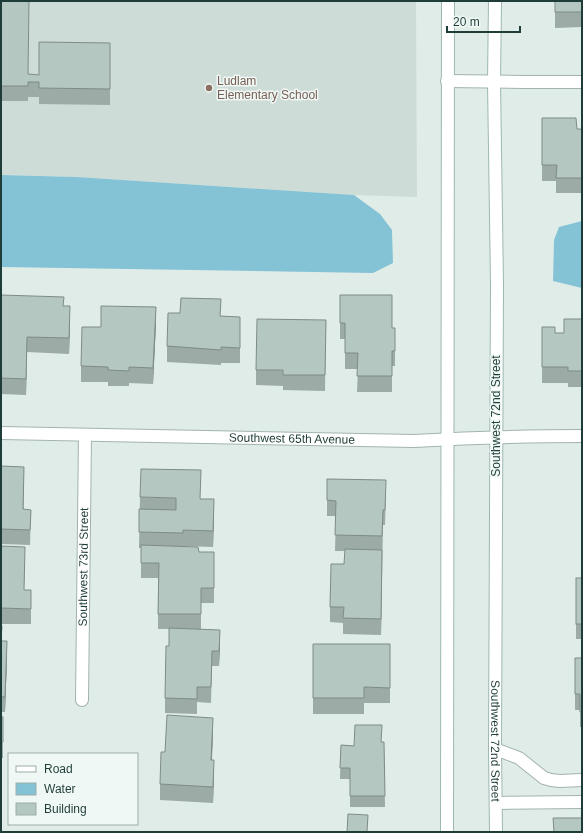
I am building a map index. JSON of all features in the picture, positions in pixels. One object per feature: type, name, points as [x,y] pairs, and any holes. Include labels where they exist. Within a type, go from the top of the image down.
[{"type":"main road","points":[[447,832],[448,1]]},
{"type":"main road","name":"Southwest 72nd Street","points":[[495,1],[496,832]]},
{"type":"main road","points":[[447,81],[582,82]]},
{"type":"main road","name":"Southwest 65th Avenue","points":[[1,433],[414,441],[525,436],[582,436]]},
{"type":"main road","name":"Southwest 73rd Street","points":[[82,700],[85,435]]},
{"type":"main road","points":[[495,749],[519,758],[544,778],[560,781],[582,780]]},
{"type":"main road","points":[[496,803],[582,802]]},
{"type":"shaded area","name":"Ludlam Elementary School","points":[[1,1],[416,1],[417,197],[354,195],[77,177],[1,175]]},
{"type":"water","points":[[1,175],[77,177],[354,195],[380,214],[392,230],[393,263],[373,273],[1,267]]},
{"type":"water","points":[[582,221],[582,288],[553,281],[554,240],[559,227]]},
{"type":"building","points":[[1,1],[29,1],[28,74],[39,75],[39,42],[110,43],[110,89],[39,88],[39,82],[28,82],[28,86],[1,86]]},
{"type":"building","points":[[555,1],[582,1],[582,12],[555,12]]},
{"type":"building","points":[[542,118],[576,118],[577,129],[582,129],[582,178],[556,178],[557,165],[542,165]]},
{"type":"building","points":[[1,295],[64,297],[63,306],[70,306],[69,338],[27,337],[26,379],[1,378]]},
{"type":"building","points":[[340,295],[392,295],[392,328],[395,328],[395,351],[392,351],[392,376],[357,376],[358,353],[345,353],[345,323],[340,323]]},
{"type":"building","points":[[181,298],[221,299],[220,316],[240,317],[240,348],[221,347],[221,350],[167,346],[168,313],[180,313]]},
{"type":"building","points":[[101,306],[156,307],[153,368],[129,367],[129,371],[108,370],[108,367],[81,366],[82,327],[101,327]]},
{"type":"building","points":[[257,319],[326,320],[325,375],[283,375],[283,370],[256,370]]},
{"type":"building","points":[[564,319],[582,319],[582,371],[568,371],[568,367],[542,367],[542,327],[555,327],[555,333],[564,333]]},
{"type":"building","points":[[1,466],[24,467],[23,509],[31,510],[30,530],[1,529]]},
{"type":"building","points":[[141,469],[201,470],[200,499],[214,499],[213,531],[183,530],[183,533],[139,532],[139,509],[176,510],[176,498],[140,497]]},
{"type":"building","points":[[327,479],[386,480],[382,536],[335,535],[336,501],[327,500]]},
{"type":"building","points":[[141,545],[198,547],[199,552],[214,552],[214,588],[201,588],[201,614],[158,614],[159,563],[141,563]]},
{"type":"building","points":[[1,546],[25,547],[24,590],[31,590],[31,609],[1,608]]},
{"type":"building","points":[[345,549],[382,550],[381,619],[343,618],[344,607],[330,607],[331,564],[344,564]]},
{"type":"building","points":[[576,578],[582,578],[582,624],[576,624]]},
{"type":"building","points":[[169,628],[220,630],[219,651],[212,651],[211,687],[197,687],[197,699],[165,698],[166,646],[169,646]]},
{"type":"building","points":[[1,641],[7,641],[5,697],[1,697]]},
{"type":"building","points":[[313,644],[390,644],[390,688],[364,687],[364,698],[313,698]]},
{"type":"building","points":[[575,658],[582,658],[582,712],[580,712],[580,694],[575,694]]},
{"type":"building","points":[[167,715],[213,718],[211,760],[214,760],[213,787],[160,784],[161,752],[165,752]]},
{"type":"building","points":[[1,716],[3,717],[3,742],[1,742]]},
{"type":"building","points":[[355,725],[382,725],[381,742],[384,742],[385,796],[350,796],[350,768],[340,768],[341,745],[354,746]]},
{"type":"building","points":[[348,814],[368,815],[367,832],[347,832]]},
{"type":"building","points":[[553,818],[582,818],[582,832],[554,832]]},
{"type":"place","name":"Ludlam Elementary School","points":[[209,88]]}]
